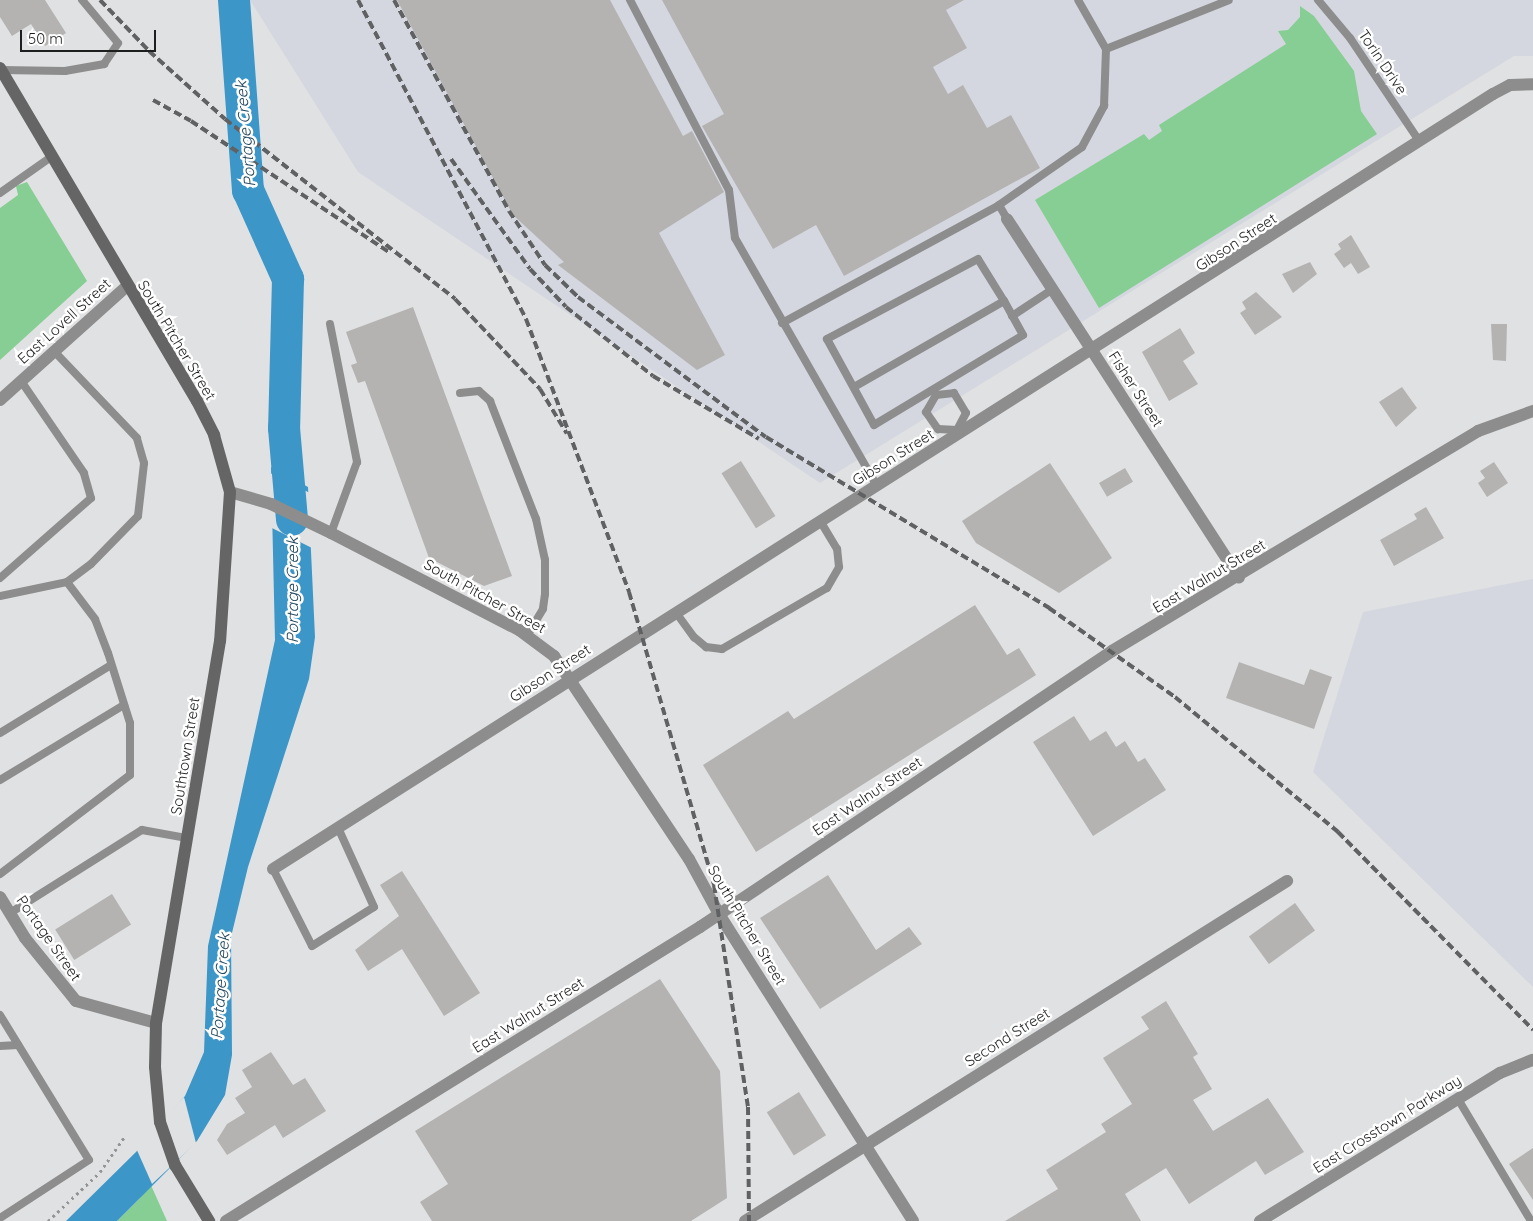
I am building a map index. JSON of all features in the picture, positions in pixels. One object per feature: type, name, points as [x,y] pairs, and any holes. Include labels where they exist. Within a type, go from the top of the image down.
[{"type":"main road","name":"South Pitcher Street","points":[[1,69],[126,287],[197,401],[214,435],[230,492]]},
{"type":"main road","name":"Southtown Street","points":[[156,1023],[220,641],[230,492]]},
{"type":"main road","points":[[156,1023],[155,1088],[160,1122],[175,1165],[210,1221]]},
{"type":"street","name":"Gibson Street","points":[[273,869],[339,830],[571,678],[677,614],[958,432],[1093,352],[1510,85],[1533,84]]},
{"type":"street","name":"Fisher Street","points":[[1007,218],[1239,578]]},
{"type":"street","name":"East Lovell Street","points":[[0,400],[126,287]]},
{"type":"street","name":"East Walnut Street","points":[[226,1221],[719,914],[1112,651],[1239,578],[1478,431],[1533,410]]},
{"type":"street","name":"South Pitcher Street","points":[[230,492],[271,504],[331,533],[527,636],[546,648],[571,678],[689,859],[719,914],[913,1221]]},
{"type":"street","name":"Second Street","points":[[745,1221],[1288,881]]},
{"type":"street","name":"Portage Street","points":[[0,897],[76,1001],[156,1023]]},
{"type":"street","name":"East Crosstown Parkway","points":[[1260,1221],[1500,1073],[1533,1060]]},
{"type":"lane","points":[[1,69],[65,71],[104,64],[118,43],[82,0]]},
{"type":"lane","points":[[630,0],[729,190],[735,238],[877,486]]},
{"type":"lane","points":[[782,323],[999,205],[1082,147],[1104,106],[1106,48],[1078,0]]},
{"type":"lane","points":[[1106,48],[1229,0]]},
{"type":"lane","name":"Torin Drive","points":[[1318,0],[1350,38],[1420,143]]},
{"type":"lane","points":[[0,193],[51,157]]},
{"type":"lane","points":[[999,205],[1007,218]]},
{"type":"lane","points":[[978,259],[1004,301],[1023,335],[934,392],[874,425],[827,339],[978,259]]},
{"type":"lane","points":[[1012,316],[1053,289]]},
{"type":"lane","points":[[854,387],[1004,301]]},
{"type":"lane","points":[[330,324],[357,462],[331,533]]},
{"type":"lane","points":[[0,596],[67,582],[92,564],[138,516],[144,463],[137,438],[54,351]]},
{"type":"lane","points":[[0,578],[91,498],[84,474],[22,381]]},
{"type":"lane","points":[[460,393],[479,391],[490,401],[536,519],[545,560],[545,594],[543,609],[527,636]]},
{"type":"lane","points":[[934,392],[954,393],[966,414],[958,432],[938,430],[926,412],[934,392]]},
{"type":"lane","points":[[677,614],[694,637],[706,647],[722,649],[827,588],[840,567],[837,549],[821,522]]},
{"type":"lane","points":[[0,874],[130,775],[130,723],[111,664],[95,619],[67,582]]},
{"type":"lane","points":[[0,733],[111,664]]},
{"type":"lane","points":[[0,780],[124,706]]},
{"type":"lane","points":[[10,913],[142,830],[188,838]]},
{"type":"lane","points":[[273,869],[312,946],[374,907],[339,830]]},
{"type":"lane","points":[[0,1015],[89,1160],[0,1218]]},
{"type":"lane","points":[[0,1046],[18,1045]]},
{"type":"lane","points":[[1458,1099],[1532,1221]]},
{"type":"path","points":[[48,1221],[100,1172],[125,1136]]},
{"type":"shaded area","points":[[250,0],[1533,0],[1533,56],[1514,56],[820,483],[358,172]]},
{"type":"shaded area","points":[[1533,579],[1533,987],[1313,772],[1363,612]]},
{"type":"green space","points":[[1300,6],[1314,16],[1354,71],[1361,111],[1377,134],[1099,308],[1035,200],[1144,134],[1149,140],[1162,131],[1159,125],[1286,44],[1278,31],[1288,30],[1300,17]]},
{"type":"green space","points":[[27,182],[87,281],[0,360],[0,208],[18,195],[16,186]]},
{"type":"green space","points":[[150,1183],[167,1221],[117,1221],[139,1199]]},
{"type":"water","points":[[271,467],[308,487],[315,637],[309,679],[248,867],[231,937],[232,1055],[225,1095],[197,1141],[117,1221],[66,1221],[136,1152],[185,1096],[204,1052],[208,946],[275,640]]},
{"type":"pier","points":[[270,473],[310,493],[312,548],[272,528]]},
{"type":"pier","points":[[184,1097],[196,1143],[152,1184],[136,1148]]},
{"type":"building","points":[[0,0],[45,0],[66,33],[45,46],[31,24],[12,36],[0,17]]},
{"type":"building","points":[[397,0],[610,0],[683,136],[692,131],[724,192],[659,233],[725,355],[697,370],[558,265],[564,262],[513,215]]},
{"type":"building","points":[[662,0],[964,0],[946,10],[967,48],[933,67],[948,94],[963,85],[987,128],[1011,115],[1040,168],[844,276],[816,225],[773,249],[702,126],[724,114]]},
{"type":"building","points":[[1351,235],[1370,267],[1358,274],[1351,263],[1344,268],[1334,254],[1341,249],[1338,244]]},
{"type":"building","points":[[1310,262],[1317,274],[1293,293],[1282,274]]},
{"type":"building","points":[[1256,292],[1282,317],[1255,335],[1240,313],[1246,309],[1242,302]]},
{"type":"building","points":[[413,307],[512,576],[484,586],[429,558],[365,381],[358,383],[351,365],[357,363],[346,332]]},
{"type":"building","points":[[1491,324],[1507,324],[1506,361],[1493,360]]},
{"type":"building","points":[[1180,328],[1195,353],[1183,361],[1198,384],[1169,401],[1142,352]]},
{"type":"building","points":[[1402,387],[1417,408],[1396,427],[1379,402]]},
{"type":"building","points":[[741,461],[775,516],[756,528],[721,473]]},
{"type":"building","points":[[1494,462],[1508,483],[1487,497],[1478,483],[1485,478],[1480,471]]},
{"type":"building","points":[[1050,463],[1112,558],[1059,593],[976,543],[962,521]]},
{"type":"building","points":[[1125,468],[1133,482],[1107,497],[1099,483]]},
{"type":"building","points":[[1426,507],[1444,538],[1394,566],[1380,540],[1417,519],[1414,514]]},
{"type":"building","points":[[975,605],[1007,655],[1019,648],[1036,675],[756,852],[703,765],[788,711],[794,719]]},
{"type":"building","points":[[1239,662],[1304,685],[1310,669],[1332,677],[1314,729],[1226,698]]},
{"type":"building","points":[[1074,716],[1090,741],[1106,731],[1116,747],[1125,741],[1138,762],[1145,758],[1166,790],[1093,836],[1033,742]]},
{"type":"building","points":[[402,871],[480,993],[444,1016],[402,949],[368,971],[355,950],[399,916],[380,885]]},
{"type":"building","points":[[828,875],[876,950],[909,927],[922,944],[820,1009],[760,918]]},
{"type":"building","points":[[112,894],[131,925],[74,960],[55,930]]},
{"type":"building","points":[[1295,903],[1315,931],[1269,964],[1249,937]]},
{"type":"building","points":[[660,979],[720,1071],[727,1198],[691,1221],[432,1221],[420,1202],[448,1184],[415,1131]]},
{"type":"building","points":[[1166,1001],[1198,1054],[1193,1057],[1212,1089],[1193,1100],[1213,1131],[1268,1098],[1304,1152],[1265,1175],[1256,1161],[1189,1204],[1166,1168],[1125,1194],[1141,1221],[1005,1221],[1058,1189],[1046,1170],[1106,1132],[1101,1124],[1132,1104],[1103,1058],[1149,1029],[1141,1017]]},
{"type":"building","points":[[271,1052],[293,1085],[305,1078],[326,1111],[283,1138],[275,1125],[227,1155],[217,1140],[227,1124],[245,1113],[235,1098],[252,1087],[242,1070]]},
{"type":"building","points":[[799,1092],[826,1135],[794,1155],[767,1112]]},
{"type":"building","points":[[1533,1148],[1533,1200],[1509,1164]]},
{"type":"waterway","name":"Portage Creek","points":[[234,0],[248,190],[288,279],[284,428],[292,520]]},
{"type":"railway","points":[[100,0],[149,51],[225,119],[455,299],[540,389],[567,434]]},
{"type":"railway","points":[[358,0],[526,319],[629,592],[714,885],[748,1107],[749,1221]]},
{"type":"railway","points":[[394,0],[509,211],[545,265],[578,297],[766,437],[1049,608],[1175,697],[1338,832],[1533,1030]]},
{"type":"railway","points":[[153,100],[191,121],[389,252]]},
{"type":"railway","points":[[451,159],[530,269],[566,307],[653,376],[759,439]]}]
